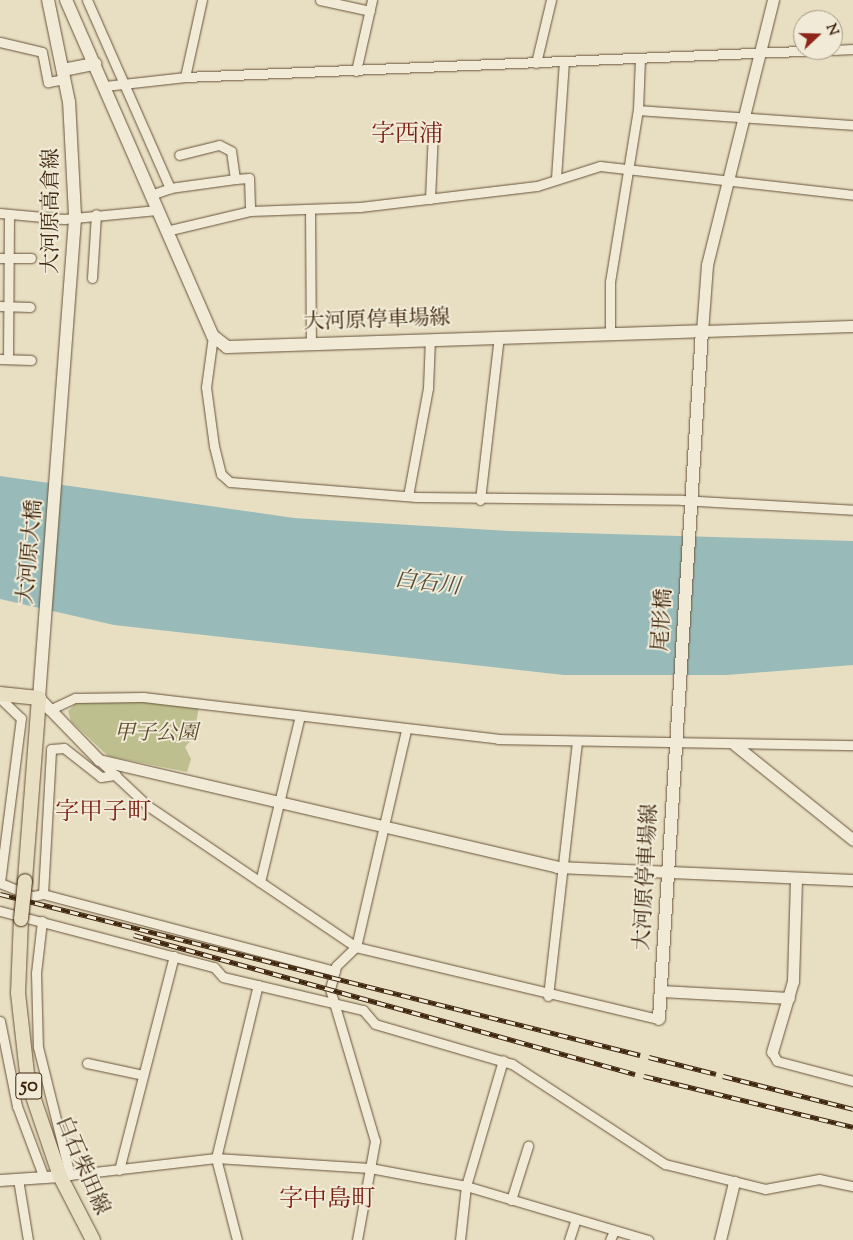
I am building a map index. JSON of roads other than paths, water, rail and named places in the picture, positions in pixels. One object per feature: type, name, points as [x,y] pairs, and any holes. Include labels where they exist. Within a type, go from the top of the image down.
[{"type":"main road","name":"大河原高倉線","points":[[48,0],[64,75],[75,215],[61,424]]},
{"type":"main road","points":[[66,0],[213,336]]},
{"type":"main road","points":[[64,75],[95,64]]},
{"type":"main road","points":[[691,502],[702,332]]},
{"type":"main road","name":"大河原停車場線","points":[[213,336],[227,347],[499,336],[702,332]]},
{"type":"main road","name":"大河原大橋","points":[[39,698],[61,424]]},
{"type":"main road","name":"尾形橋","points":[[675,741],[691,502]]},
{"type":"main road","points":[[0,694],[39,698]]},
{"type":"main road","name":"白石柴田線","points":[[39,698],[21,919],[20,1035],[28,1082],[65,1176],[93,1240]]},
{"type":"main road","name":"大河原停車場線","points":[[659,1019],[675,741]]},
{"type":"street","points":[[87,0],[170,188]]},
{"type":"street","points":[[185,77],[202,0]]},
{"type":"street","points":[[320,0],[370,11]]},
{"type":"street","points":[[356,71],[372,0]]},
{"type":"street","points":[[536,63],[551,0]]},
{"type":"street","points":[[773,0],[746,118],[707,265],[702,332],[853,326]]},
{"type":"street","points":[[0,42],[42,52],[48,82],[64,75]]},
{"type":"street","points":[[105,86],[123,81],[185,77],[793,51]]},
{"type":"street","points":[[610,335],[610,282],[638,110],[640,59]]},
{"type":"street","points":[[556,178],[564,62]]},
{"type":"street","points":[[638,110],[853,125]]},
{"type":"street","points":[[430,199],[434,131]]},
{"type":"street","points":[[180,155],[219,145],[231,151],[235,179]]},
{"type":"street","points":[[166,231],[250,211],[310,210],[430,199],[537,186],[556,178],[600,166],[629,167],[853,195]]},
{"type":"street","points":[[151,195],[170,188],[249,178],[250,211]]},
{"type":"street","points":[[30,360],[4,359],[4,214],[64,219],[75,215],[157,210]]},
{"type":"street","points":[[310,210],[311,344]]},
{"type":"street","points":[[92,278],[96,214]]},
{"type":"street","points":[[4,258],[31,258]]},
{"type":"street","points":[[4,306],[30,307]]},
{"type":"street","points":[[213,336],[206,387],[214,446],[226,478],[408,496],[480,500],[691,502],[853,510]]},
{"type":"street","points":[[480,500],[499,336]]},
{"type":"street","points":[[408,496],[428,388],[430,339]]},
{"type":"street","points":[[49,710],[75,698],[104,696],[300,716],[406,730],[577,742],[675,741],[735,745],[853,745]]},
{"type":"street","points":[[0,698],[20,718],[0,883],[33,896],[43,894],[335,971]]},
{"type":"street","points":[[39,698],[99,760],[148,806],[356,947],[548,996],[659,1019]]},
{"type":"street","points":[[260,882],[300,716]]},
{"type":"street","points":[[357,1240],[370,1168],[373,1134],[330,1001],[335,971],[356,947],[406,730]]},
{"type":"street","points":[[548,996],[577,742]]},
{"type":"street","points":[[735,745],[853,840]]},
{"type":"street","points":[[43,894],[51,749],[64,748],[101,777],[116,775]]},
{"type":"street","points":[[99,760],[564,869],[667,875],[853,880]]},
{"type":"street","points":[[796,878],[789,998],[772,1052],[777,1061],[853,1081]]},
{"type":"street","points":[[0,911],[214,967],[222,977],[363,1010],[375,1024],[503,1060],[665,1164],[764,1189],[820,1179],[853,1186]]},
{"type":"street","points":[[42,921],[36,973],[38,1047],[65,1176]]},
{"type":"street","points":[[119,1170],[174,956]]},
{"type":"street","points":[[237,1240],[216,1158],[258,985]]},
{"type":"street","points":[[661,991],[789,998]]},
{"type":"street","points":[[0,1021],[17,1106],[44,1178]]},
{"type":"street","points":[[460,1240],[466,1186],[503,1060]]},
{"type":"street","points":[[87,1063],[143,1075]]},
{"type":"street","points":[[511,1200],[528,1146]]},
{"type":"street","points":[[0,1180],[65,1176],[216,1158],[370,1168],[466,1186],[648,1240]]},
{"type":"street","points":[[18,1179],[28,1240]]},
{"type":"street","points":[[720,1240],[734,1182]]},
{"type":"street","points":[[569,1240],[576,1219]]},
{"type":"street","points":[[610,1240],[614,1230]]},
{"type":"water","name":"白石川","points":[[0,476],[294,518],[509,531],[853,541],[853,665],[727,675],[564,675],[114,625],[0,599]]},
{"type":"railway","points":[[0,894],[640,1055]]},
{"type":"railway","points":[[134,935],[635,1074]]},
{"type":"railway","points":[[649,1057],[716,1074]]},
{"type":"railway","points":[[644,1076],[853,1127]]},
{"type":"railway","points":[[723,1076],[853,1109]]},
{"type":"district","name":"字西浦","points":[[407,136]]},
{"type":"district","name":"字甲子町","points":[[103,814]]},
{"type":"district","name":"字中島町","points":[[327,1201]]},
{"type":"park label","name":"甲子公園","points":[[156,734]]}]
